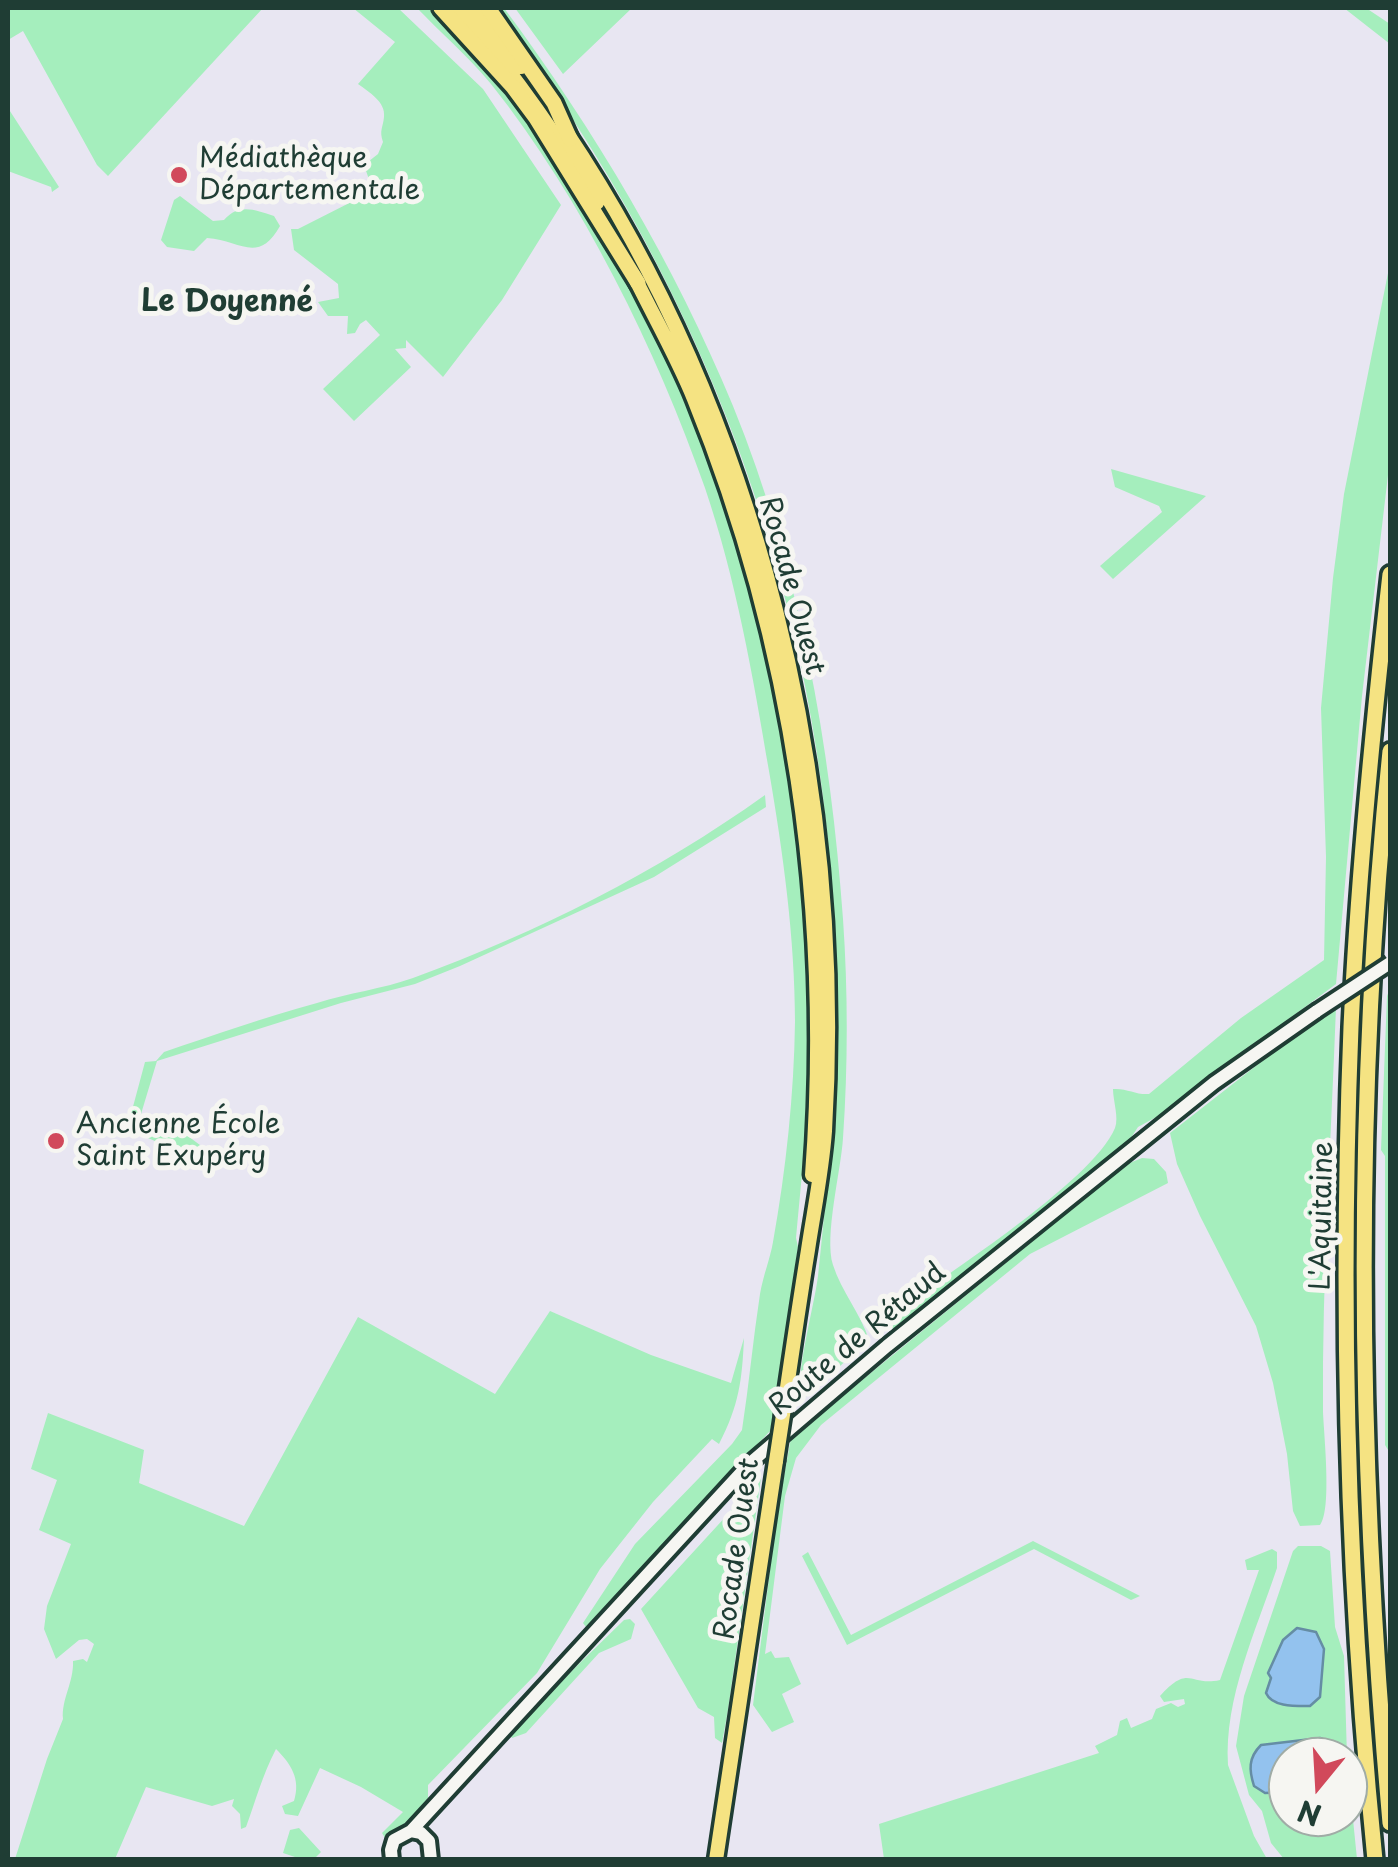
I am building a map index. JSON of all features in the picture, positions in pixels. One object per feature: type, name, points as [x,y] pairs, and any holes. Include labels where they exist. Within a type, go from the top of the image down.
[{"type":"highway","points":[[441,8],[513,86],[536,118],[638,284]]},
{"type":"highway","points":[[488,8],[554,103],[570,139]]},
{"type":"highway","name":"L'Aquitaine","points":[[1374,1860],[1350,1501],[1346,1204],[1364,832],[1390,574]]},
{"type":"highway","name":"L'Aquitaine","points":[[1390,752],[1370,1029],[1366,1366],[1374,1614],[1390,1823]]},
{"type":"main road","name":"Rocade Ouest","points":[[460,8],[530,96],[565,148],[638,284],[694,398],[747,547],[782,688],[804,821],[814,957],[814,1125],[808,1245]]},
{"type":"main road","name":"Rocade Ouest","points":[[472,8],[516,60],[570,139],[664,304],[716,422],[759,548],[794,690],[817,845],[828,999],[825,1132],[817,1208],[808,1245],[716,1860]]},
{"type":"main road","name":"Route de Rétaud","points":[[438,1804],[452,1782],[749,1464],[887,1346],[1214,1083],[1390,963]]},
{"type":"main road","points":[[389,1858],[394,1840],[410,1831],[438,1804]]},
{"type":"main road","points":[[431,1860],[429,1840],[438,1804]]},
{"type":"main road","points":[[410,1831],[429,1840]]},
{"type":"green space","points":[[8,8],[263,8],[108,176],[97,165],[23,31],[8,40]]},
{"type":"green space","points":[[353,8],[398,8],[483,89],[561,205],[502,300],[443,377],[406,340],[406,348],[395,349],[411,367],[354,421],[323,389],[380,335],[366,320],[355,333],[347,334],[348,316],[328,316],[318,302],[339,298],[338,284],[294,250],[291,229],[373,191],[364,165],[378,154],[383,142],[384,112],[376,98],[358,84],[395,42]]},
{"type":"green space","points":[[417,8],[431,8],[498,81],[549,145],[608,243],[683,390],[721,490],[760,619],[788,750],[806,884],[811,987],[808,1094],[798,1247],[771,1430],[586,1627],[583,1623],[635,1544],[742,1430],[760,1294],[782,1187],[791,1104],[794,991],[787,896],[763,735],[735,592],[705,488],[664,383],[614,277],[556,176],[491,84]]},
{"type":"green space","points":[[494,8],[504,8],[570,101],[659,250],[733,406],[756,467],[794,594],[830,789],[843,919],[847,1056],[831,1253],[837,1275],[869,1340],[801,1401],[801,1374],[824,1214],[835,1027],[832,888],[817,752],[790,618],[752,488],[703,361],[644,239],[574,121]]},
{"type":"green space","points":[[515,8],[632,8],[563,74]]},
{"type":"green space","points":[[1344,8],[1366,8],[1390,24],[1390,44]]},
{"type":"green space","points":[[8,108],[59,187],[52,192],[51,187],[8,171]]},
{"type":"green space","points":[[180,196],[213,221],[248,209],[274,216],[280,226],[264,245],[256,247],[207,238],[194,251],[167,247],[161,240],[174,200]]},
{"type":"green space","points":[[1390,263],[1390,458],[1362,696],[1336,984],[1160,1115],[1138,1127],[1125,1147],[899,1329],[890,1328],[882,1321],[1045,1203],[1101,1150],[1116,1124],[1113,1089],[1149,1094],[1241,1018],[1324,960],[1326,857],[1321,708],[1333,578],[1344,494]]},
{"type":"green space","points":[[1111,469],[1206,496],[1113,579],[1100,566],[1162,512],[1159,506],[1115,487]]},
{"type":"green space","points":[[765,795],[766,807],[654,877],[460,966],[415,984],[157,1061],[141,1114],[154,1121],[165,1119],[204,1148],[199,1160],[127,1129],[145,1062],[156,1061],[164,1052],[278,1014],[413,978],[505,941],[639,875]]},
{"type":"green space","points":[[1390,988],[1390,1453],[1385,1445],[1385,1156],[1381,1150]]},
{"type":"green space","points":[[1336,1007],[1324,1311],[1326,1504],[1320,1525],[1300,1526],[1293,1511],[1273,1383],[1256,1326],[1200,1216],[1177,1164],[1170,1133]]},
{"type":"green space","points":[[1142,1158],[1154,1159],[1166,1172],[1168,1183],[1030,1254],[821,1425],[796,1458],[785,1496],[765,1654],[771,1651],[775,1658],[789,1657],[801,1684],[782,1694],[794,1722],[772,1732],[753,1705],[777,1514],[791,1438],[1127,1164]]},
{"type":"green space","points":[[550,1311],[651,1355],[731,1383],[744,1338],[735,1405],[719,1444],[712,1439],[653,1502],[600,1569],[537,1673],[428,1785],[428,1798],[411,1819],[385,1838],[382,1833],[403,1812],[320,1768],[298,1816],[285,1814],[282,1806],[294,1801],[295,1779],[276,1749],[246,1827],[241,1829],[240,1814],[232,1806],[234,1799],[212,1806],[146,1787],[115,1859],[15,1859],[63,1719],[73,1661],[87,1662],[94,1644],[87,1639],[79,1640],[56,1659],[44,1629],[47,1606],[71,1544],[39,1530],[57,1480],[31,1469],[48,1413],[144,1450],[139,1483],[244,1526],[358,1317],[495,1394]]},
{"type":"green space","points":[[761,1478],[722,1743],[715,1738],[714,1717],[698,1708],[641,1609]]},
{"type":"green space","points":[[1033,1541],[1140,1596],[1131,1600],[1034,1549],[847,1645],[802,1556],[808,1552],[851,1635]]},
{"type":"green space","points":[[1298,1546],[1321,1546],[1330,1551],[1335,1627],[1344,1656],[1346,1737],[1268,1737],[1268,1832],[1262,1811],[1249,1795],[1236,1746],[1244,1696],[1293,1551]]},
{"type":"green space","points":[[1272,1549],[1277,1552],[1277,1568],[1243,1665],[1228,1740],[1228,1765],[1254,1836],[1267,1859],[884,1859],[879,1824],[1099,1753],[1095,1746],[1117,1735],[1120,1721],[1127,1718],[1131,1728],[1152,1719],[1156,1709],[1171,1703],[1178,1707],[1185,1704],[1184,1699],[1164,1702],[1160,1696],[1178,1681],[1220,1680],[1259,1570],[1247,1570],[1245,1560]]},
{"type":"green space","points":[[624,1620],[635,1624],[631,1639],[599,1653],[526,1733],[512,1738],[509,1732]]},
{"type":"green space","points":[[299,1828],[321,1852],[316,1857],[298,1858],[283,1853],[290,1830]]},
{"type":"green space","points":[[1269,1837],[1355,1837],[1357,1859],[1284,1859]]},
{"type":"water","points":[[1297,1628],[1316,1632],[1324,1649],[1320,1697],[1310,1706],[1279,1703],[1266,1693],[1271,1678],[1268,1673],[1283,1640]]},
{"type":"water","points":[[1268,1744],[1268,1793],[1254,1786],[1251,1775],[1254,1755],[1261,1745]]},
{"type":"place","name":"Médiathèque Départementale","points":[[179,175]]},
{"type":"place","name":"Ancienne École Saint Exupéry","points":[[56,1141]]},
{"type":"district","name":"Le Doyenné","points":[[227,303]]}]
